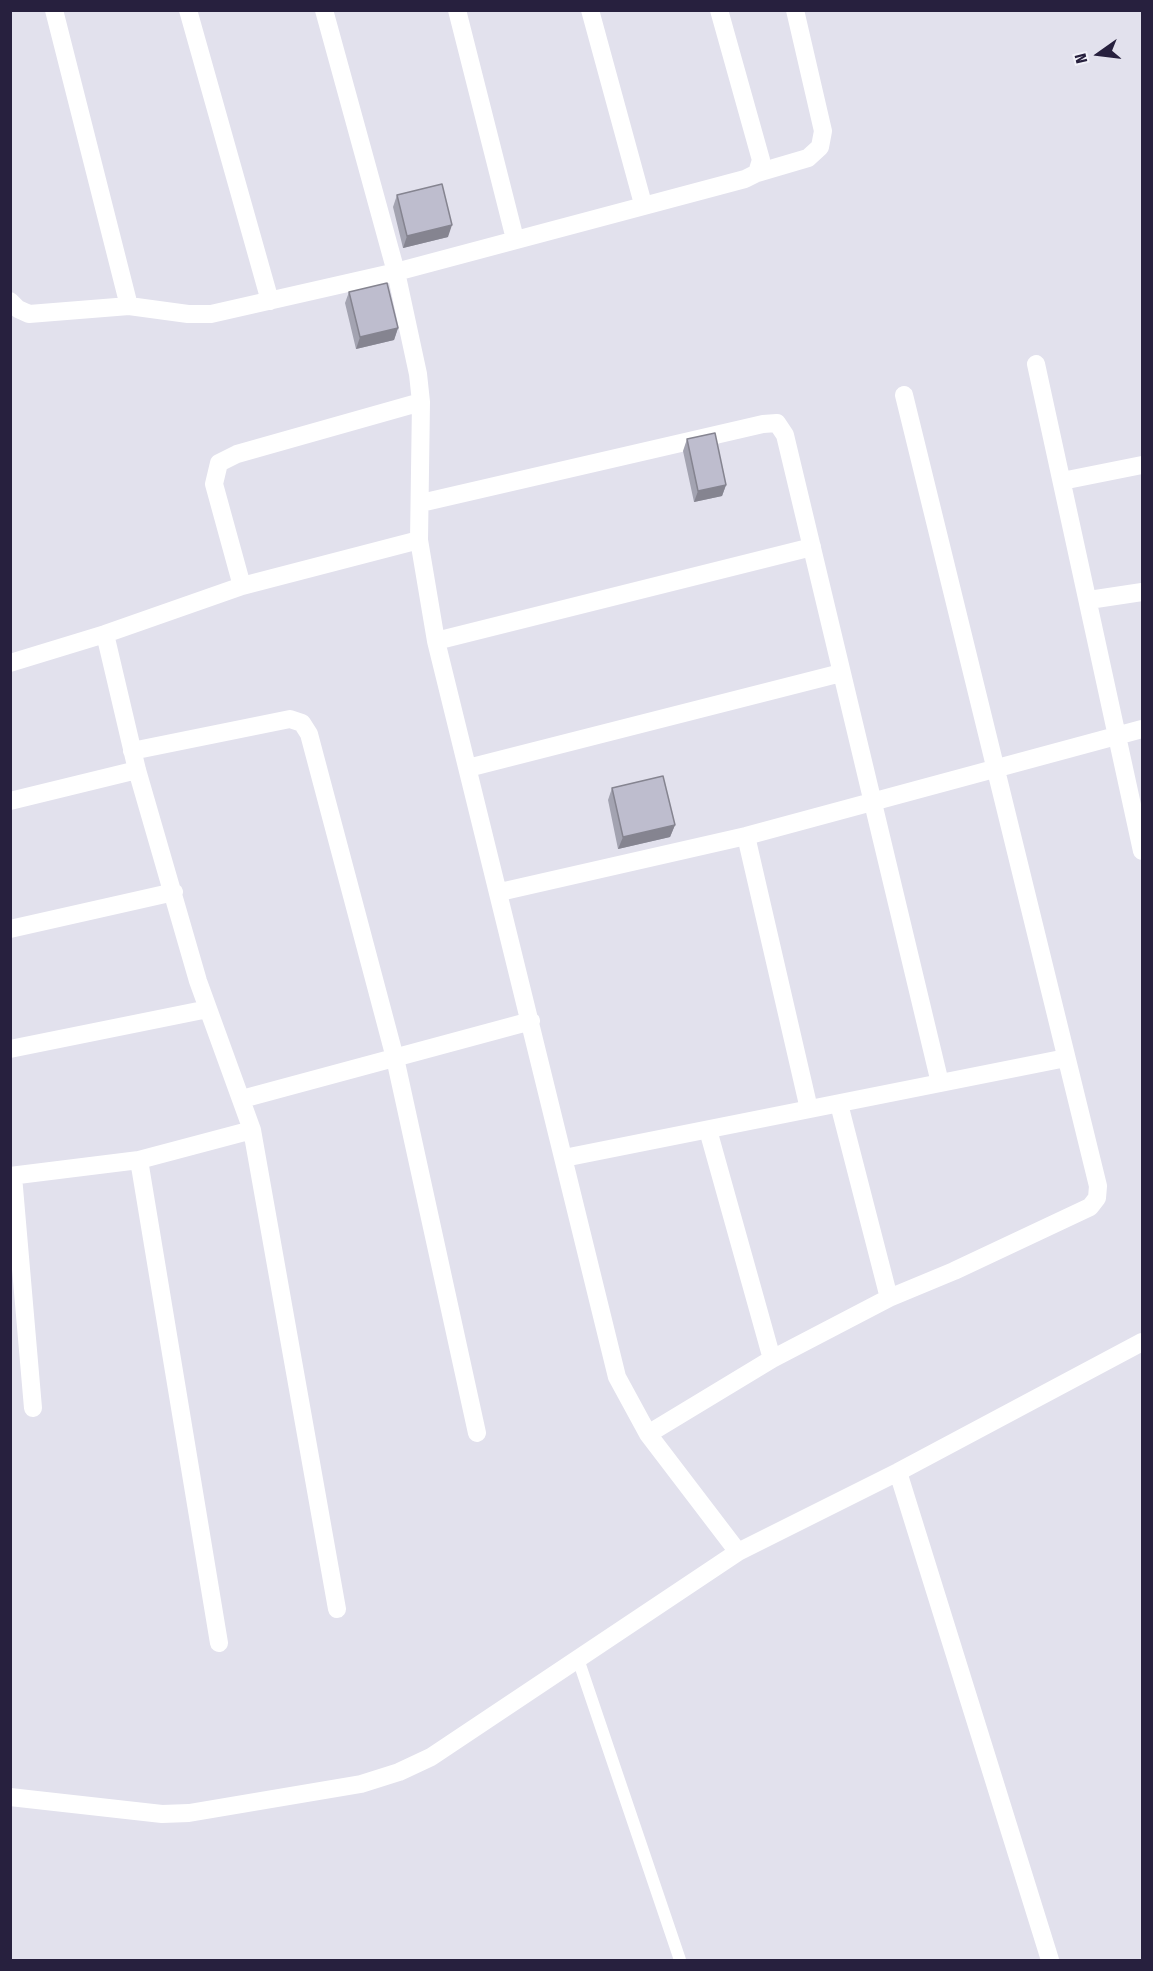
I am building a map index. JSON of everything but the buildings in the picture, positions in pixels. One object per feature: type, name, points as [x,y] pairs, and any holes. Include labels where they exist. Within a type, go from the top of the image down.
[{"type":"street","points":[[54,10],[129,306]]},
{"type":"street","points":[[188,10],[270,301]]},
{"type":"street","points":[[324,10],[396,272],[418,374],[421,402],[419,540],[436,642],[500,892],[617,1377],[648,1434],[738,1552]]},
{"type":"street","points":[[457,10],[515,239]]},
{"type":"street","points":[[590,10],[643,204]]},
{"type":"street","points":[[719,10],[761,160],[757,173]]},
{"type":"street","points":[[10,301],[18,309],[29,314],[129,306],[188,315],[211,314],[396,272],[643,204],[745,179],[757,173],[808,158],[820,147],[823,131],[795,10]]},
{"type":"street","points":[[1036,364],[1143,851]]},
{"type":"street","points":[[648,1434],[772,1359],[889,1298],[1090,1207],[1097,1198],[1098,1186],[904,395]]},
{"type":"street","points":[[242,586],[214,484],[219,463],[237,454],[421,402]]},
{"type":"street","points":[[421,503],[764,424],[777,423],[785,435],[940,1083]]},
{"type":"street","points":[[1062,481],[1143,465]]},
{"type":"street","points":[[10,663],[105,634],[242,586],[419,540]]},
{"type":"street","points":[[436,642],[812,547]]},
{"type":"street","points":[[1089,600],[1143,592]]},
{"type":"street","points":[[105,634],[137,770],[208,1009],[252,1130],[337,1609]]},
{"type":"street","points":[[468,768],[841,673]]},
{"type":"street","points":[[132,751],[290,720],[302,723],[309,734],[395,1058],[477,1434]]},
{"type":"street","points":[[500,892],[746,836],[1143,729]]},
{"type":"street","points":[[10,801],[137,770]]},
{"type":"street","points":[[746,836],[809,1110]]},
{"type":"street","points":[[10,929],[174,892]]},
{"type":"street","points":[[10,1049],[208,1009]]},
{"type":"street","points":[[242,1099],[531,1021]]},
{"type":"street","points":[[564,1158],[1066,1058]]},
{"type":"street","points":[[839,1104],[889,1298]]},
{"type":"street","points":[[33,1408],[12,1176],[139,1160],[252,1130]]},
{"type":"street","points":[[708,1130],[772,1359]]},
{"type":"street","points":[[139,1160],[219,1644]]},
{"type":"street","points":[[10,1797],[171,1814],[362,1784],[399,1772],[431,1757],[738,1552],[898,1472],[1143,1342]]},
{"type":"street","points":[[898,1472],[1050,1960]]},
{"type":"lane","points":[[578,1659],[680,1960]]}]
